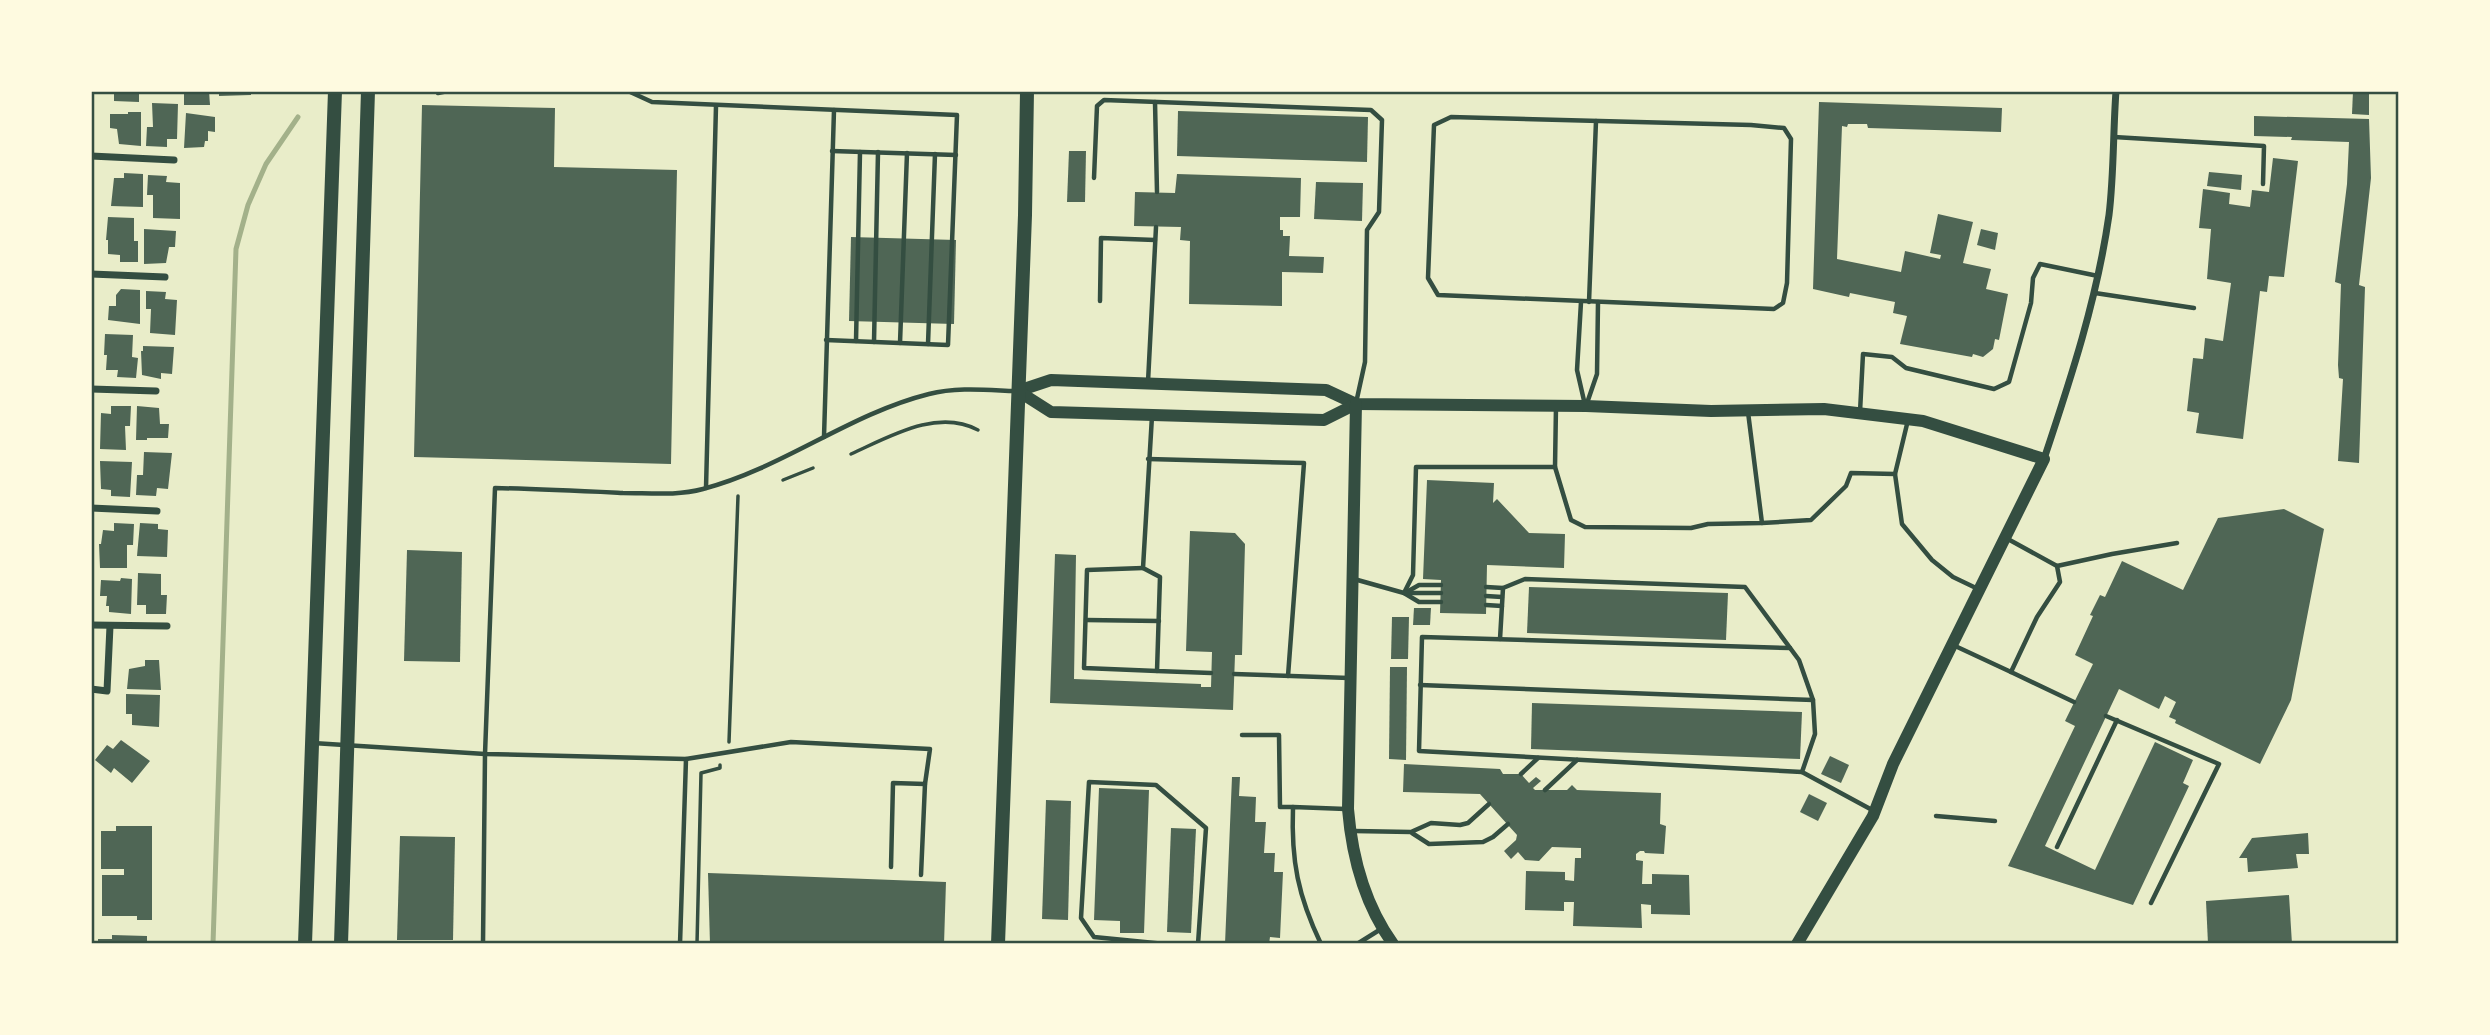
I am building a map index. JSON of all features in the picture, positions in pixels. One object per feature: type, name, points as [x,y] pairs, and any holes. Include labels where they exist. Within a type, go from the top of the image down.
[{"type":"main road","points":[[305,944],[335,91]]},
{"type":"main road","points":[[341,944],[368,91]]},
{"type":"main road","points":[[998,944],[1025,215],[1027,91]]},
{"type":"street","points":[[1797,944],[1875,811],[1893,764],[2044,459],[2080,351],[2095,293],[2109,213],[2116,91]]},
{"type":"street","points":[[91,156],[174,160]]},
{"type":"street","points":[[91,274],[165,277]]},
{"type":"street","points":[[1018,391],[1051,380],[1326,390],[1356,404],[1824,409],[1923,421],[2044,459]]},
{"type":"street","points":[[91,389],[156,391]]},
{"type":"street","points":[[1018,391],[1051,412],[1324,420],[1356,404]]},
{"type":"street","points":[[1356,404],[1348,809],[1356,862],[1368,901],[1393,944]]},
{"type":"street","points":[[91,508],[157,511]]},
{"type":"street","points":[[91,625],[167,626]]},
{"type":"street","points":[[91,689],[107,691],[110,626]]},
{"type":"lane","points":[[438,93],[448,91]]},
{"type":"lane","points":[[628,91],[652,102],[957,115],[948,345],[825,340]]},
{"type":"lane","points":[[1094,178],[1097,106],[1104,100],[1371,110],[1382,120],[1379,212],[1367,230],[1365,362],[1356,404]]},
{"type":"lane","points":[[1155,102],[1157,192]]},
{"type":"lane","points":[[706,488],[716,106]]},
{"type":"lane","points":[[824,438],[834,110]]},
{"type":"lane","points":[[1451,117],[1784,128],[1791,138],[1787,284],[1783,303],[1774,309],[1589,302],[1438,295],[1428,278],[1434,125],[1451,117]]},
{"type":"lane","points":[[1589,302],[1596,121]]},
{"type":"lane","points":[[2113,137],[2264,146],[2263,184]]},
{"type":"lane","points":[[832,151],[956,155]]},
{"type":"lane","points":[[856,341],[860,152]]},
{"type":"lane","points":[[874,342],[878,152]]},
{"type":"lane","points":[[900,343],[907,153]]},
{"type":"lane","points":[[929,344],[935,154]]},
{"type":"lane","points":[[1148,383],[1156,227]]},
{"type":"lane","points":[[1100,301],[1101,238],[1155,240]]},
{"type":"lane","points":[[1860,413],[1863,354],[1892,357],[1906,368],[1994,389],[2010,382],[2031,303],[2033,278],[2040,264],[2098,276]]},
{"type":"lane","points":[[2095,293],[2194,308]]},
{"type":"lane","points":[[1581,302],[1577,370],[1586,406]]},
{"type":"lane","points":[[1586,406],[1597,374],[1598,302]]},
{"type":"lane","points":[[483,944],[485,754],[495,488],[681,493],[706,488],[769,465],[864,417],[932,393],[969,389],[1018,391]]},
{"type":"lane","points":[[1556,406],[1555,467],[1571,520],[1585,527],[1691,528],[1708,524],[1811,520],[1846,486],[1851,473],[1895,474]]},
{"type":"lane","points":[[1748,410],[1762,523]]},
{"type":"lane","points":[[1143,568],[1152,415]]},
{"type":"lane","points":[[1908,419],[1895,474],[1902,524],[1931,560],[1953,577],[1979,590]]},
{"type":"lane","points":[[1148,459],[1304,463],[1288,676]]},
{"type":"lane","points":[[1404,593],[1413,575],[1416,467],[1555,467]]},
{"type":"lane","points":[[2005,538],[2057,566],[2177,543]]},
{"type":"lane","points":[[2011,672],[2037,617],[2060,582],[2057,566]]},
{"type":"lane","points":[[1157,671],[1160,577],[1143,568],[1087,570],[1084,668],[1157,671],[1212,673]]},
{"type":"lane","points":[[1353,578],[1404,593],[1419,602],[1440,602]]},
{"type":"lane","points":[[1486,587],[1503,588],[1525,579],[1745,587],[1799,660],[1813,700],[1815,734],[1802,772]]},
{"type":"lane","points":[[1404,593],[1419,585],[1441,585]]},
{"type":"lane","points":[[1500,639],[1503,588]]},
{"type":"lane","points":[[1404,593],[1441,593]]},
{"type":"lane","points":[[1486,596],[1502,597]]},
{"type":"lane","points":[[1486,605],[1502,606]]},
{"type":"lane","points":[[1086,620],[1159,621]]},
{"type":"lane","points":[[1790,648],[1422,637],[1419,751],[1802,772],[1875,811]]},
{"type":"lane","points":[[1952,644],[2074,702]]},
{"type":"lane","points":[[1234,674],[1351,678]]},
{"type":"lane","points":[[1420,685],[1813,700]]},
{"type":"lane","points":[[2106,716],[2219,764],[2151,903]]},
{"type":"lane","points":[[2057,847],[2117,720]]},
{"type":"lane","points":[[1242,735],[1279,735],[1280,807],[1348,809]]},
{"type":"lane","points":[[312,743],[485,754],[686,759],[791,742],[930,749],[925,784],[921,875]]},
{"type":"lane","points":[[1521,775],[1539,757]]},
{"type":"lane","points":[[680,944],[686,759]]},
{"type":"lane","points":[[1545,790],[1578,760]]},
{"type":"lane","points":[[1165,944],[1094,937],[1081,918],[1089,782],[1156,785],[1206,828],[1198,944]]},
{"type":"lane","points":[[891,867],[893,783],[925,784]]},
{"type":"lane","points":[[1350,831],[1411,832],[1431,823],[1460,825],[1468,823],[1489,804]]},
{"type":"lane","points":[[1293,807],[1291,845],[1299,888],[1321,944]]},
{"type":"lane","points":[[1936,816],[1995,821]]},
{"type":"lane","points":[[1411,832],[1429,844],[1483,842],[1508,824]]},
{"type":"lane","points":[[1357,944],[1382,929]]},
{"type":"path","points":[[850,454],[906,429],[925,424],[960,422],[978,430]]},
{"type":"path","points":[[782,480],[813,468]]},
{"type":"path","points":[[697,944],[701,773],[719,768],[731,739],[738,496]]},
{"type":"building","points":[[114,91],[139,91],[139,102],[114,101]]},
{"type":"building","points":[[184,91],[209,91],[210,105],[184,105]]},
{"type":"building","points":[[219,91],[251,91],[251,95],[219,96]]},
{"type":"building","points":[[2353,91],[2369,91],[2369,115],[2352,114]]},
{"type":"building","points":[[1819,102],[2002,108],[2001,132],[1868,128],[1867,124],[1842,126],[1837,259],[1901,272],[1905,251],[1940,259],[1941,255],[1930,253],[1938,214],[1973,222],[1963,263],[1991,269],[1986,289],[2008,294],[1999,340],[1995,339],[1993,349],[1983,357],[1900,344],[1907,316],[1893,313],[1895,302],[1850,293],[1849,297],[1813,289]]},
{"type":"building","points":[[152,103],[178,104],[177,139],[167,139],[167,147],[146,146],[147,127],[153,127]]},
{"type":"building","points":[[422,105],[555,108],[554,167],[677,170],[671,464],[414,457]]},
{"type":"building","points":[[1178,111],[1368,117],[1367,162],[1177,156]]},
{"type":"building","points":[[141,112],[141,146],[119,144],[117,129],[110,128],[110,114]]},
{"type":"building","points":[[186,113],[215,117],[215,132],[208,131],[208,141],[205,141],[204,147],[184,148]]},
{"type":"building","points":[[2254,116],[2369,119],[2371,178],[2359,285],[2365,287],[2359,463],[2338,461],[2343,379],[2339,378],[2338,365],[2341,284],[2335,282],[2347,184],[2349,142],[2254,136]]},
{"type":"building","points":[[1069,151],[1086,151],[1085,202],[1067,202]]},
{"type":"building","points":[[2273,158],[2298,161],[2284,277],[2269,276],[2267,292],[2260,291],[2243,439],[2196,433],[2199,413],[2187,411],[2193,358],[2203,359],[2205,338],[2223,341],[2231,283],[2207,279],[2211,229],[2199,228],[2203,189],[2230,193],[2229,204],[2250,207],[2252,190],[2269,192]]},
{"type":"building","points":[[2209,172],[2242,175],[2241,190],[2207,186]]},
{"type":"building","points":[[124,173],[143,174],[143,207],[111,206],[114,178],[124,178]]},
{"type":"building","points":[[1177,174],[1301,178],[1300,217],[1280,217],[1280,230],[1283,230],[1283,236],[1290,236],[1289,256],[1324,257],[1323,273],[1282,272],[1282,306],[1189,304],[1190,241],[1180,240],[1181,227],[1134,226],[1135,192],[1175,193]]},
{"type":"building","points":[[148,175],[167,176],[166,182],[180,183],[180,219],[153,218],[153,195],[147,195]]},
{"type":"building","points":[[1316,182],[1363,183],[1362,221],[1314,219]]},
{"type":"building","points":[[108,217],[134,218],[138,262],[120,262],[120,255],[108,254]]},
{"type":"building","points":[[144,229],[176,231],[175,247],[169,247],[166,263],[144,264]]},
{"type":"building","points":[[1981,229],[1998,233],[1995,250],[1977,245]]},
{"type":"building","points":[[851,237],[956,240],[954,324],[849,321]]},
{"type":"building","points":[[121,289],[140,290],[140,324],[108,320],[109,306],[116,306],[116,295]]},
{"type":"building","points":[[146,291],[166,292],[165,299],[177,300],[175,335],[150,333],[151,309],[146,309]]},
{"type":"building","points":[[105,334],[133,335],[132,357],[138,358],[136,378],[117,377],[118,370],[106,370]]},
{"type":"building","points":[[143,346],[174,347],[172,374],[161,373],[161,379],[142,375]]},
{"type":"building","points":[[111,406],[131,406],[130,426],[125,426],[126,450],[100,449],[101,413],[111,414]]},
{"type":"building","points":[[137,406],[159,408],[160,424],[169,424],[168,438],[136,440]]},
{"type":"building","points":[[144,452],[172,453],[168,489],[157,488],[156,496],[136,495],[137,475],[143,475]]},
{"type":"building","points":[[100,461],[132,462],[130,497],[111,496],[111,490],[101,489]]},
{"type":"building","points":[[1427,480],[1494,483],[1493,503],[1497,499],[1529,533],[1565,534],[1564,568],[1487,565],[1486,614],[1440,613],[1441,580],[1423,579]]},
{"type":"building","points":[[2284,509],[2324,529],[2291,700],[2260,764],[2175,723],[2176,720],[2169,717],[2176,702],[2165,696],[2159,709],[2119,689],[2045,846],[2095,870],[2155,742],[2193,760],[2183,783],[2189,786],[2133,905],[2008,866],[2075,726],[2065,721],[2093,664],[2075,655],[2100,595],[2105,597],[2122,561],[2183,590],[2218,518]]},
{"type":"building","points":[[114,523],[134,524],[133,545],[127,545],[127,568],[100,568],[99,544],[103,530],[114,531]]},
{"type":"building","points":[[140,523],[158,524],[158,529],[168,530],[167,557],[137,556]]},
{"type":"building","points":[[1190,531],[1235,533],[1245,544],[1242,655],[1235,655],[1233,710],[1050,703],[1055,554],[1076,555],[1074,679],[1201,684],[1201,687],[1211,687],[1212,652],[1186,651]]},
{"type":"building","points":[[407,550],[462,552],[460,662],[404,661]]},
{"type":"building","points":[[138,573],[161,574],[161,595],[167,595],[166,614],[146,614],[146,605],[137,605]]},
{"type":"building","points":[[121,578],[132,579],[131,614],[109,612],[109,606],[106,606],[107,596],[100,596],[101,580],[120,581]]},
{"type":"building","points":[[1529,587],[1728,593],[1726,640],[1527,633]]},
{"type":"building","points":[[1414,608],[1431,608],[1430,625],[1413,625]]},
{"type":"building","points":[[1392,617],[1409,617],[1408,659],[1391,659]]},
{"type":"building","points":[[145,660],[159,660],[161,690],[127,689],[129,669],[145,666]]},
{"type":"building","points":[[1390,667],[1407,667],[1406,760],[1389,759]]},
{"type":"building","points":[[126,694],[160,695],[159,727],[132,725],[132,714],[126,714]]},
{"type":"building","points":[[1532,703],[1802,712],[1800,759],[1531,749]]},
{"type":"building","points":[[121,740],[150,761],[132,783],[114,768],[111,773],[95,760],[107,745],[113,749]]},
{"type":"building","points":[[1830,756],[1849,765],[1841,783],[1821,774]]},
{"type":"building","points":[[1404,764],[1500,769],[1503,774],[1521,774],[1529,783],[1536,777],[1541,781],[1533,788],[1535,790],[1567,790],[1572,785],[1577,790],[1661,793],[1660,824],[1666,826],[1664,854],[1640,851],[1636,854],[1636,860],[1643,861],[1642,884],[1652,884],[1652,874],[1689,875],[1690,915],[1651,914],[1651,905],[1641,904],[1642,928],[1573,926],[1574,902],[1564,902],[1564,911],[1525,910],[1526,871],[1565,872],[1565,880],[1574,881],[1575,858],[1581,858],[1581,848],[1552,847],[1539,861],[1525,860],[1518,852],[1511,859],[1504,851],[1516,840],[1517,835],[1480,794],[1403,792]]},
{"type":"building","points":[[1232,777],[1240,777],[1239,796],[1256,797],[1255,822],[1266,822],[1264,853],[1275,853],[1274,872],[1283,872],[1280,938],[1270,937],[1269,944],[1225,944]]},
{"type":"building","points":[[1099,788],[1149,790],[1144,933],[1120,933],[1120,921],[1094,920]]},
{"type":"building","points":[[1809,794],[1827,803],[1818,821],[1800,812]]},
{"type":"building","points":[[1046,800],[1071,801],[1068,920],[1042,919]]},
{"type":"building","points":[[116,826],[152,826],[152,920],[137,920],[137,916],[102,916],[102,875],[124,875],[124,869],[101,869],[101,831],[116,831]]},
{"type":"building","points":[[1171,828],[1196,829],[1191,933],[1167,932]]},
{"type":"building","points":[[2308,833],[2309,854],[2296,854],[2298,868],[2248,872],[2247,858],[2239,858],[2252,838]]},
{"type":"building","points":[[400,836],[455,837],[453,940],[397,940]]},
{"type":"building","points":[[708,873],[946,882],[944,944],[710,944]]},
{"type":"building","points":[[2289,895],[2292,944],[2208,944],[2206,901]]},
{"type":"building","points":[[112,935],[147,936],[147,944],[98,944],[98,939],[112,939]]},
{"type":"waterway","points":[[213,944],[236,249],[248,205],[266,164],[298,117]]}]
